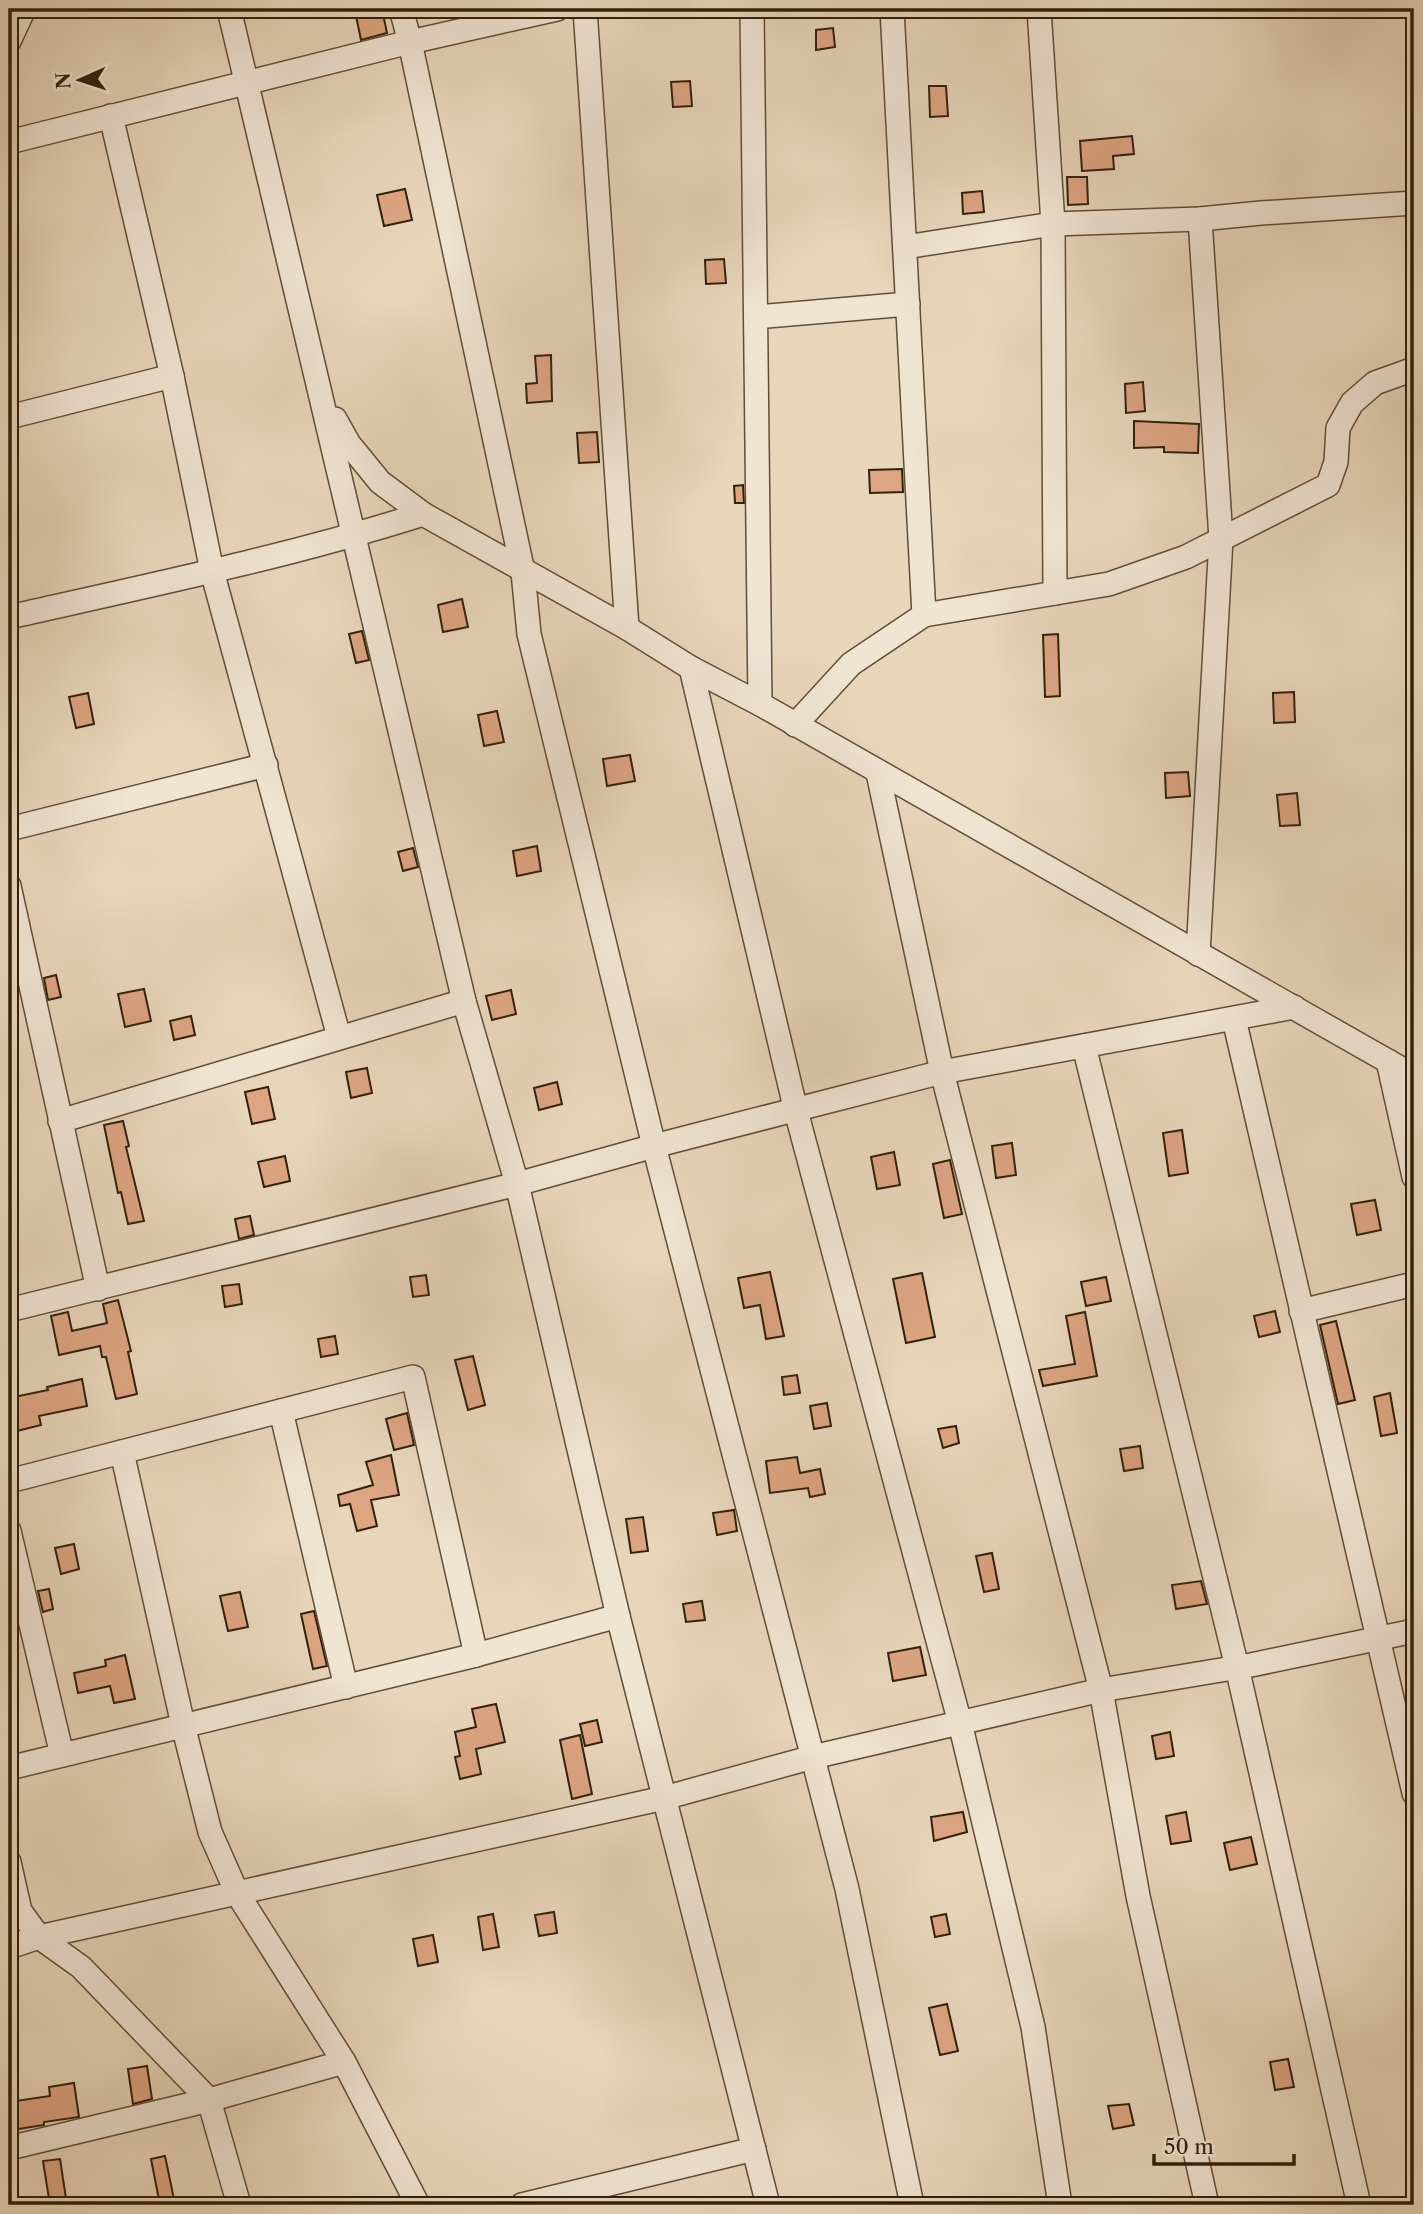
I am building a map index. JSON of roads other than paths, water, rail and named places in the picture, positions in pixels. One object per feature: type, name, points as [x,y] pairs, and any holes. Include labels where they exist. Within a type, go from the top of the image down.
[{"type":"street","points":[[9,41],[24,9]]},
{"type":"street","points":[[229,9],[464,1001],[517,1184],[618,1616],[768,2205]]},
{"type":"street","points":[[401,9],[523,572],[529,634],[654,1146],[847,1889],[912,2205]]},
{"type":"street","points":[[9,142],[551,9]]},
{"type":"street","points":[[585,9],[627,628]]},
{"type":"street","points":[[752,9],[760,704]]},
{"type":"street","points":[[892,9],[924,615]]},
{"type":"street","points":[[1039,9],[1053,224],[1055,593]]},
{"type":"street","points":[[111,116],[172,376],[212,571],[339,1037]]},
{"type":"street","points":[[905,247],[1053,224],[1200,219],[1414,203]]},
{"type":"street","points":[[1198,954],[1221,539],[1200,219]]},
{"type":"street","points":[[756,317],[908,304]]},
{"type":"street","points":[[794,725],[851,664],[924,615],[1109,584],[1186,557],[1328,485],[1336,462],[1338,428],[1352,403],[1375,383],[1414,369]]},
{"type":"street","points":[[9,417],[172,376]]},
{"type":"street","points":[[321,392],[349,444],[380,482],[423,514],[1414,1076]]},
{"type":"street","points":[[9,617],[354,536],[423,514]]},
{"type":"street","points":[[691,668],[796,1111],[960,1723],[1033,2027],[1060,2205]]},
{"type":"street","points":[[9,829],[266,765]]},
{"type":"street","points":[[878,773],[942,1072],[1101,1690],[1138,1896],[1207,2205]]},
{"type":"street","points":[[9,886],[98,1289]]},
{"type":"street","points":[[60,1121],[464,1001]]},
{"type":"street","points":[[9,1310],[517,1184],[942,1072],[1294,1007]]},
{"type":"street","points":[[1234,1019],[1414,1793]]},
{"type":"street","points":[[1084,1046],[1237,1667],[1359,2205]]},
{"type":"street","points":[[1388,1061],[1414,1177]]},
{"type":"street","points":[[1301,1311],[1414,1284]]},
{"type":"street","points":[[9,1481],[413,1377],[476,1655]]},
{"type":"street","points":[[281,1411],[345,1687]]},
{"type":"street","points":[[122,1452],[183,1725],[210,1832],[237,1893],[344,2062],[418,2205]]},
{"type":"street","points":[[9,1531],[62,1755]]},
{"type":"street","points":[[9,1768],[476,1655],[618,1616]]},
{"type":"street","points":[[9,1947],[38,1937],[664,1798],[813,1757],[1101,1690],[1237,1667],[1414,1630]]},
{"type":"street","points":[[9,1862],[20,1911],[38,1937],[81,1967],[209,2100],[239,2205]]},
{"type":"street","points":[[9,2148],[209,2100],[344,2062]]},
{"type":"street","points":[[522,2205],[754,2149]]}]
